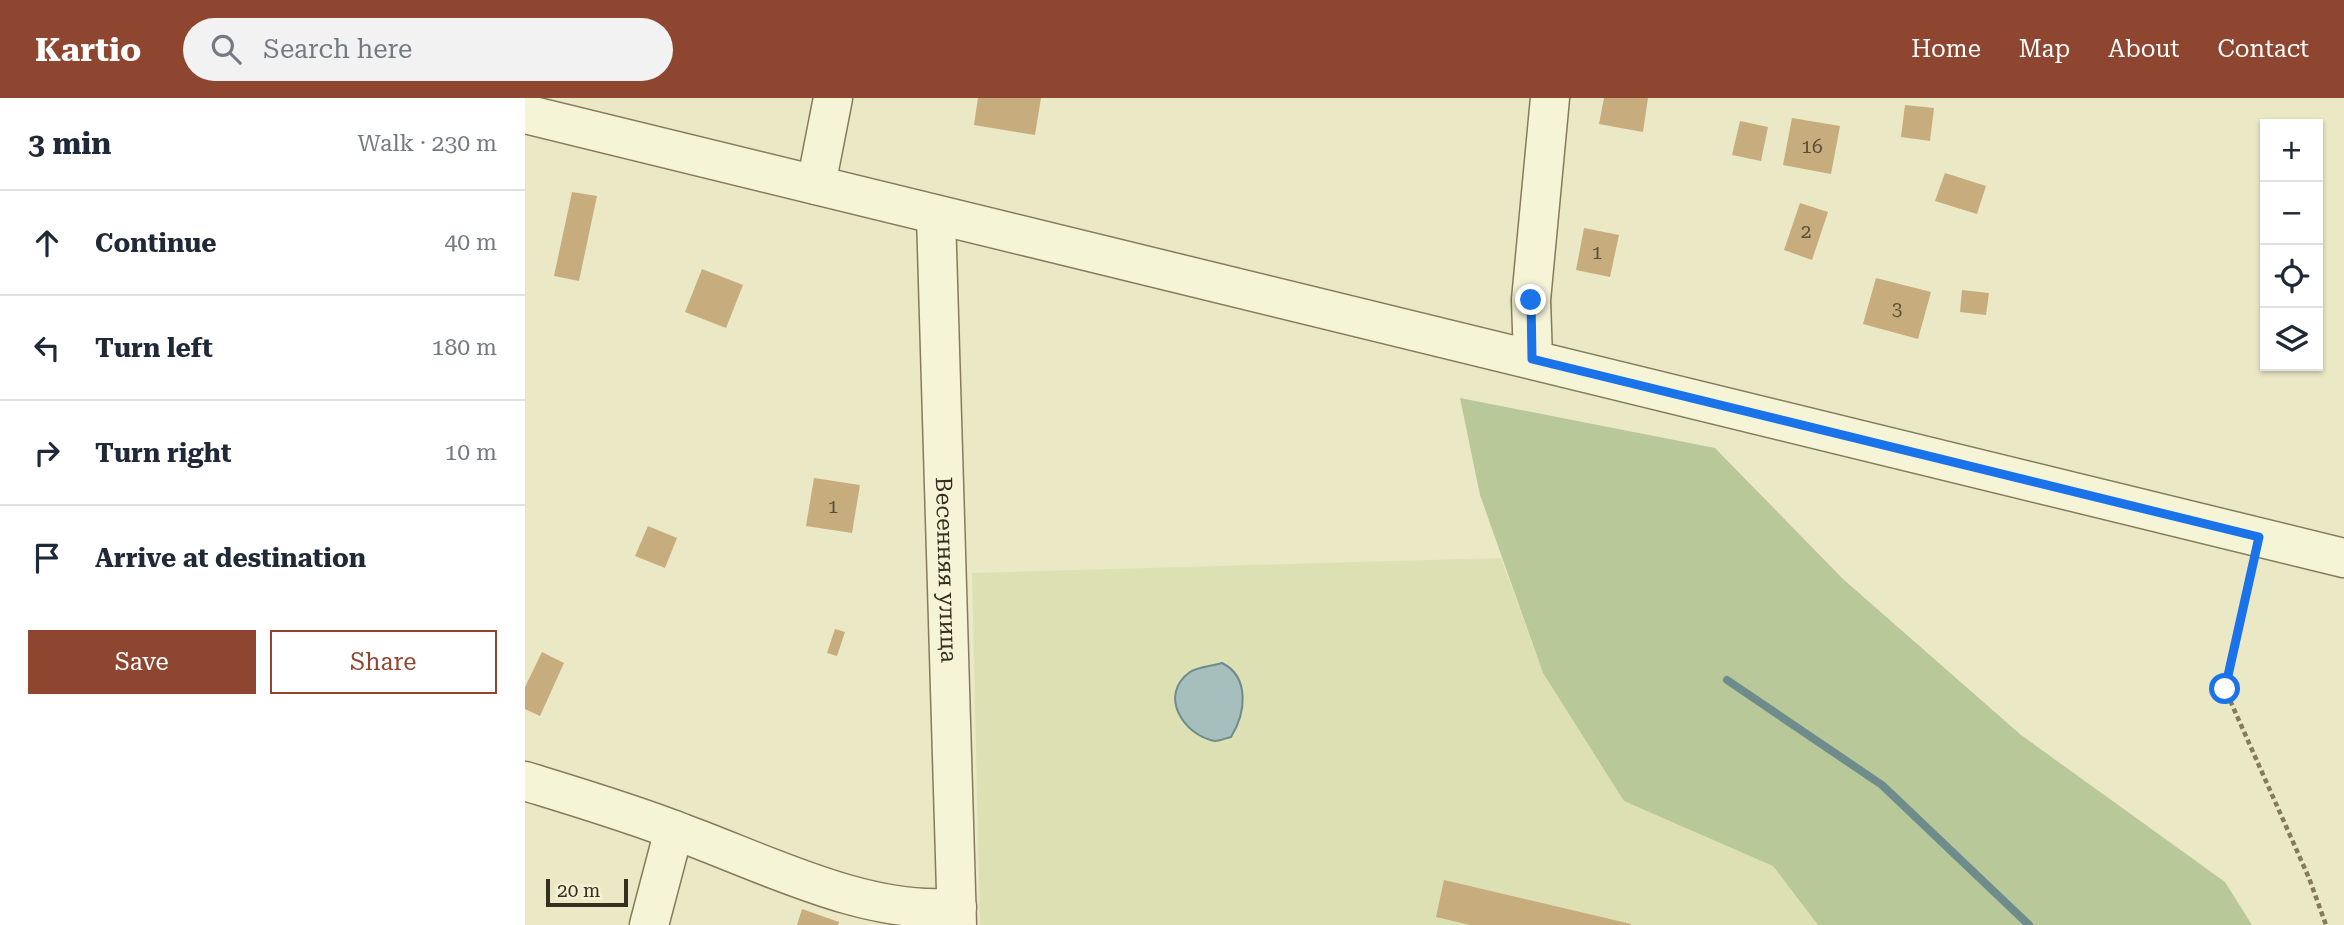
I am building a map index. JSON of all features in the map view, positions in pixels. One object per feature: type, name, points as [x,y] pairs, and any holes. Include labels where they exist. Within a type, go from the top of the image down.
[{"type":"street","points":[[816,185],[833,98]]},
{"type":"street","points":[[1532,359],[1531,300],[1550,98]]},
{"type":"street","points":[[525,114],[2344,558]]},
{"type":"street","name":"Весенняя улица","points":[[936,215],[957,916]]},
{"type":"street","points":[[525,781],[674,830],[859,899],[957,916]]},
{"type":"street","points":[[649,925],[674,830]]},
{"type":"path","points":[[2259,537],[2225,689],[2309,878],[2326,925]]},
{"type":"green space","points":[[1460,398],[1715,448],[1843,579],[2021,735],[2225,882],[2252,925],[1818,925],[1773,866],[1624,801],[1543,673],[1480,495]]},
{"type":"green space","points":[[1501,558],[1543,673],[1624,800],[1773,866],[1818,925],[980,925],[972,573]]},
{"type":"water","points":[[1222,663],[1237,677],[1243,696],[1240,717],[1231,737],[1215,741],[1193,731],[1185,723],[1175,702],[1181,681],[1190,672]]},
{"type":"building","points":[[978,98],[1041,98],[1035,135],[974,125]]},
{"type":"building","points":[[1604,98],[1648,98],[1643,132],[1599,124]]},
{"type":"building","points":[[1905,105],[1934,108],[1930,141],[1901,137]]},
{"type":"building","points":[[1792,118],[1840,126],[1831,174],[1783,165]]},
{"type":"building","points":[[1740,121],[1768,127],[1761,161],[1732,155]]},
{"type":"building","points":[[1945,173],[1986,186],[1977,214],[1935,201]]},
{"type":"building","points":[[572,192],[597,196],[579,281],[554,276]]},
{"type":"building","points":[[1800,203],[1828,212],[1812,260],[1784,250]]},
{"type":"building","points":[[1584,228],[1619,235],[1610,277],[1576,270]]},
{"type":"building","points":[[702,269],[743,285],[726,328],[685,312]]},
{"type":"building","points":[[1876,278],[1931,292],[1918,339],[1863,324]]},
{"type":"building","points":[[1962,290],[1989,293],[1986,315],[1960,312]]},
{"type":"building","points":[[814,478],[860,485],[852,533],[806,526]]},
{"type":"building","points":[[648,526],[677,538],[665,568],[635,556]]},
{"type":"building","points":[[835,629],[845,632],[837,656],[827,653]]},
{"type":"building","points":[[542,652],[564,663],[540,716],[525,709],[525,687]]},
{"type":"building","points":[[1444,880],[1631,925],[1470,925],[1436,917]]},
{"type":"building","points":[[802,909],[839,922],[838,925],[797,925]]},
{"type":"waterway","points":[[1727,680],[1882,785],[2029,925]]},
{"type":"route","points":[[1531,300],[1532,359],[2259,537],[2225,689]]}]
